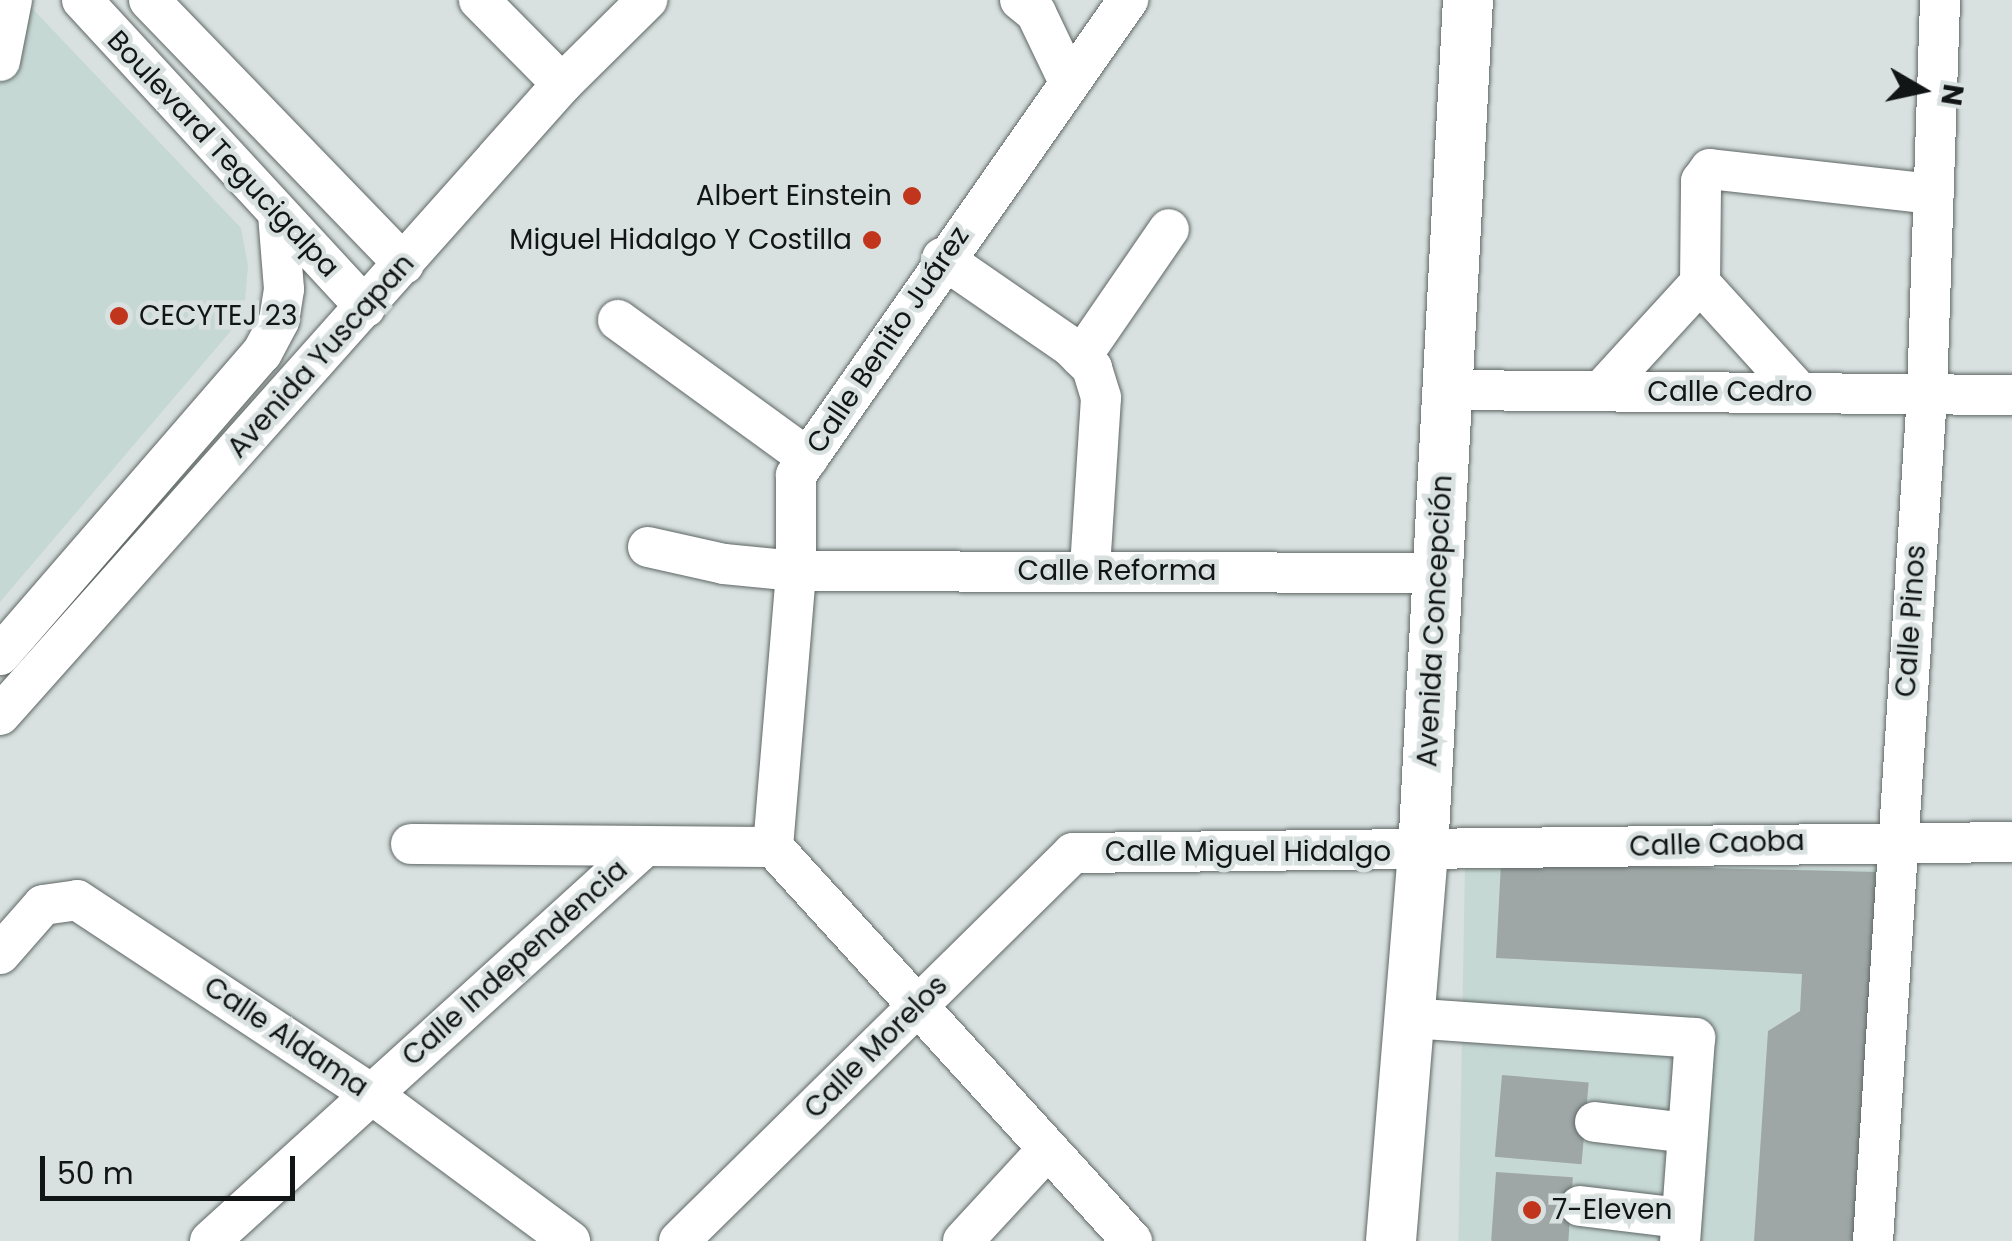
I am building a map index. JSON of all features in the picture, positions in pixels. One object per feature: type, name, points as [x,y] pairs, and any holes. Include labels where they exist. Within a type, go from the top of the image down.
[{"type":"main road","name":"Avenida Concepción","points":[[1391,1241],[1423,852],[1468,0]]},
{"type":"street","points":[[0,60],[12,0]]},
{"type":"street","name":"Boulevard Tegucigalpa","points":[[82,0],[365,307]]},
{"type":"street","name":"Boulevard Tegucigalpa","points":[[149,0],[404,264]]},
{"type":"street","points":[[480,0],[562,84]]},
{"type":"street","name":"Avenida Yuscapan","points":[[0,716],[562,84],[647,0]]},
{"type":"street","points":[[1020,0],[1036,13],[1069,82]]},
{"type":"street","name":"Calle Benito Juárez","points":[[773,847],[796,571],[796,475],[942,258],[1128,0]]},
{"type":"street","name":"Calle Pinos","points":[[1873,1241],[1927,394],[1940,0]]},
{"type":"street","points":[[1800,393],[1700,283],[1700,180],[1710,169],[1934,194]]},
{"type":"street","name":"Avenida Yuscapan","points":[[0,655],[262,353],[279,321],[284,289],[278,215]]},
{"type":"street","points":[[1081,357],[1169,229]]},
{"type":"street","points":[[942,258],[1092,368],[1101,398],[1090,570]]},
{"type":"street","points":[[1601,391],[1700,283]]},
{"type":"street","points":[[618,320],[808,458]]},
{"type":"street","name":"Calle Cedro","points":[[1447,390],[2012,395]]},
{"type":"street","name":"Calle Reforma","points":[[648,547],[724,564],[796,571],[1438,572]]},
{"type":"street","name":"Calle Caoba","points":[[1423,852],[1896,839],[2012,842]]},
{"type":"street","points":[[410,844],[773,847],[1132,1241]]},
{"type":"street","name":"Calle Independencia","points":[[210,1241],[644,847]]},
{"type":"street","name":"Calle Miguel Hidalgo","points":[[1073,853],[1423,852]]},
{"type":"street","name":"Calle Morelos","points":[[679,1241],[1073,853]]},
{"type":"street","name":"Calle Aldama","points":[[0,954],[44,905],[77,900],[370,1093],[570,1241]]},
{"type":"street","points":[[1409,1018],[1689,1035],[1698,1045],[1680,1230],[1580,1206]]},
{"type":"street","points":[[1595,1122],[1687,1133]]},
{"type":"street","points":[[963,1241],[1048,1149]]},
{"type":"shaded area","name":"CECYTEJ 23","points":[[0,0],[29,5],[241,228],[248,266],[245,300],[230,332],[0,602]]},
{"type":"shaded area","points":[[1465,862],[1878,869],[1871,1241],[1458,1241]]},
{"type":"building","points":[[1501,863],[1878,872],[1857,1241],[1754,1241],[1768,1031],[1800,1011],[1802,974],[1496,958]]},
{"type":"building","points":[[1502,1075],[1589,1083],[1582,1164],[1495,1157]]},
{"type":"building","name":"7-Eleven","points":[[1496,1172],[1573,1177],[1568,1241],[1491,1241]]},
{"type":"place","name":"Albert Einstein","points":[[912,196]]},
{"type":"place","name":"Miguel Hidalgo Y Costilla","points":[[872,240]]},
{"type":"place","name":"CECYTEJ 23","points":[[119,316]]},
{"type":"place","name":"7-Eleven","points":[[1532,1210]]}]
